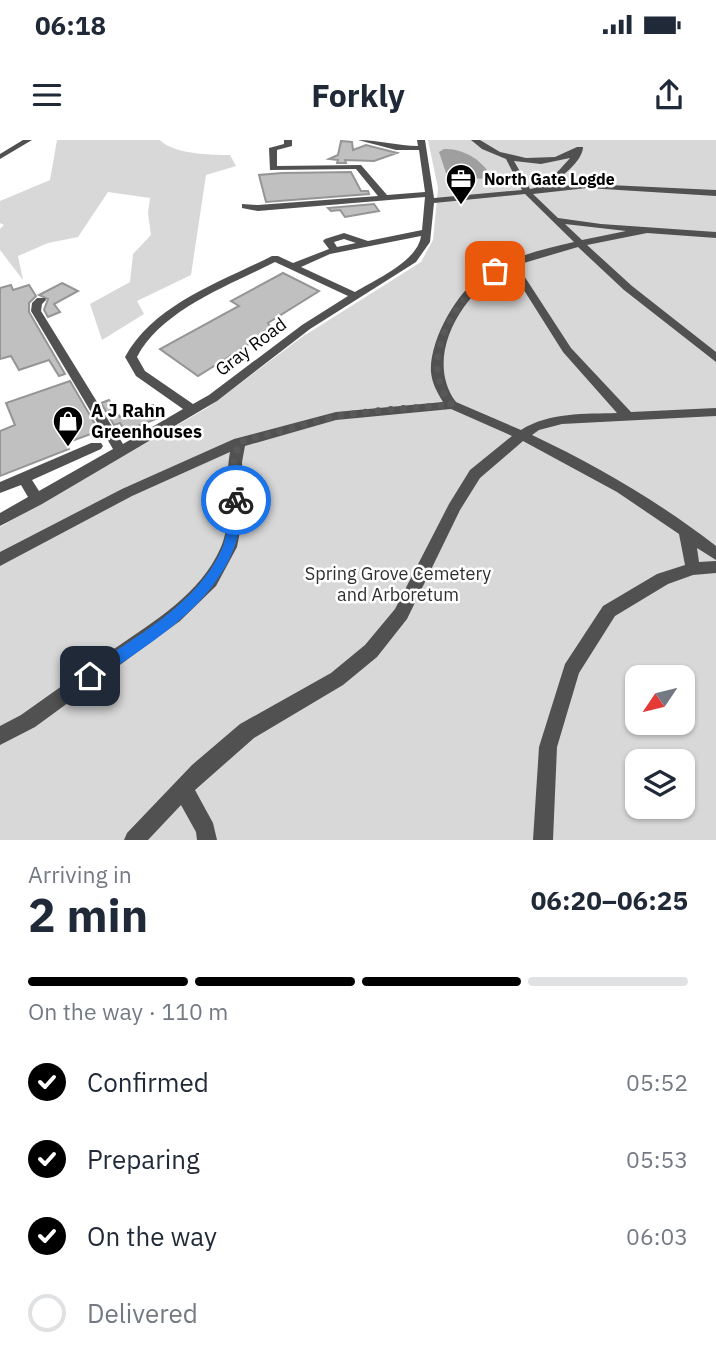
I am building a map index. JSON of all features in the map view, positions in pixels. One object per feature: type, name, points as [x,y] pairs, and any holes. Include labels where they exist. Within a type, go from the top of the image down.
[{"type":"street","points":[[0,158],[28,140]]},
{"type":"street","points":[[288,140],[288,146],[273,148],[273,168],[358,167],[384,197]]},
{"type":"street","points":[[362,140],[396,148],[422,144]]},
{"type":"street","points":[[475,140],[509,158],[545,160],[574,154],[581,145]]},
{"type":"street","name":"Gray Road","points":[[0,520],[193,410],[306,327],[413,260],[428,232],[430,197],[422,144]]},
{"type":"street","points":[[542,188],[576,158],[581,145]]},
{"type":"street","points":[[509,158],[526,190],[628,288],[716,358]]},
{"type":"street","points":[[245,206],[258,208],[384,197],[430,197],[542,188],[623,186],[716,193]]},
{"type":"street","points":[[558,220],[601,228],[716,235]]},
{"type":"street","points":[[644,230],[584,244],[495,271],[470,291],[454,315],[440,345],[436,361],[438,382],[444,396],[452,405],[578,461],[631,492],[716,554]]},
{"type":"street","points":[[292,267],[335,251],[428,232]]},
{"type":"street","points":[[193,410],[140,373],[131,357],[143,334],[161,319],[275,258],[355,296]]},
{"type":"street","points":[[512,264],[568,349],[626,415]]},
{"type":"street","points":[[41,300],[37,303],[36,312],[121,452]]},
{"type":"street","points":[[0,560],[158,476],[239,442],[337,416],[452,405]]},
{"type":"street","points":[[134,840],[183,788],[247,731],[337,679],[371,651],[401,614],[454,508],[475,474],[505,447],[535,427],[562,420],[716,412]]},
{"type":"street","points":[[0,736],[28,721],[174,616],[210,581],[229,547],[237,510],[234,462],[239,442]]},
{"type":"street","points":[[0,488],[96,446]]},
{"type":"street","points":[[23,478],[37,499]]},
{"type":"street","points":[[685,530],[693,569]]},
{"type":"street","points":[[543,840],[548,747],[571,670],[609,611],[663,579],[693,569],[716,567]]},
{"type":"street","points":[[183,788],[206,830],[207,840]]},
{"type":"green space","points":[[57,140],[160,140],[183,151],[230,155],[236,166],[206,175],[191,275],[137,301],[144,314],[102,340],[90,304],[130,282],[133,254],[151,235],[148,213],[150,198],[108,192],[78,237],[48,243],[18,256],[23,280],[0,250],[0,229],[4,225],[0,223],[0,201],[50,180]]},
{"type":"green space","name":"Spring Grove Cemetery and Arboretum","points":[[428,140],[716,140],[716,840],[0,840],[0,527],[207,408],[302,337],[421,262],[433,240],[438,188]]},
{"type":"shaded area","points":[[444,149],[466,153],[479,161],[492,179],[462,178],[456,183],[449,182],[439,152]]},
{"type":"building","points":[[341,141],[352,142],[353,150],[366,145],[397,153],[374,161],[345,160],[346,163],[337,163],[338,160],[329,159],[338,155]]},
{"type":"building","points":[[351,172],[361,191],[368,191],[369,194],[266,202],[259,175]]},
{"type":"building","points":[[374,204],[379,211],[345,217],[340,210],[331,211],[328,208]]},
{"type":"building","points":[[283,273],[319,291],[268,323],[272,330],[198,376],[160,349],[239,306],[231,301]]},
{"type":"building","points":[[62,283],[78,291],[54,304],[60,312],[48,317],[44,310],[48,299],[39,295]]},
{"type":"building","points":[[11,285],[13,290],[29,285],[36,296],[29,303],[29,312],[65,374],[59,376],[49,360],[19,370],[11,356],[0,359],[0,288]]},
{"type":"building","points":[[70,381],[99,431],[66,443],[69,449],[0,476],[0,431],[15,425],[6,403]]},
{"type":"building","points":[[109,400],[120,417],[153,405],[161,417],[125,431],[120,423],[114,425],[101,403]]},
{"type":"way so far","points":[[236,500],[234,462],[239,442],[337,416],[452,405],[444,396],[438,382],[436,361],[440,345],[454,315],[470,291],[495,271]]},
{"type":"place","name":"North Gate Logde","points":[[461,206]]},
{"type":"place","name":"A J Rahn Greenhouses","points":[[68,448]]},
{"type":"route","points":[[90,676],[174,616],[210,581],[229,547],[237,510],[236,500]]}]
